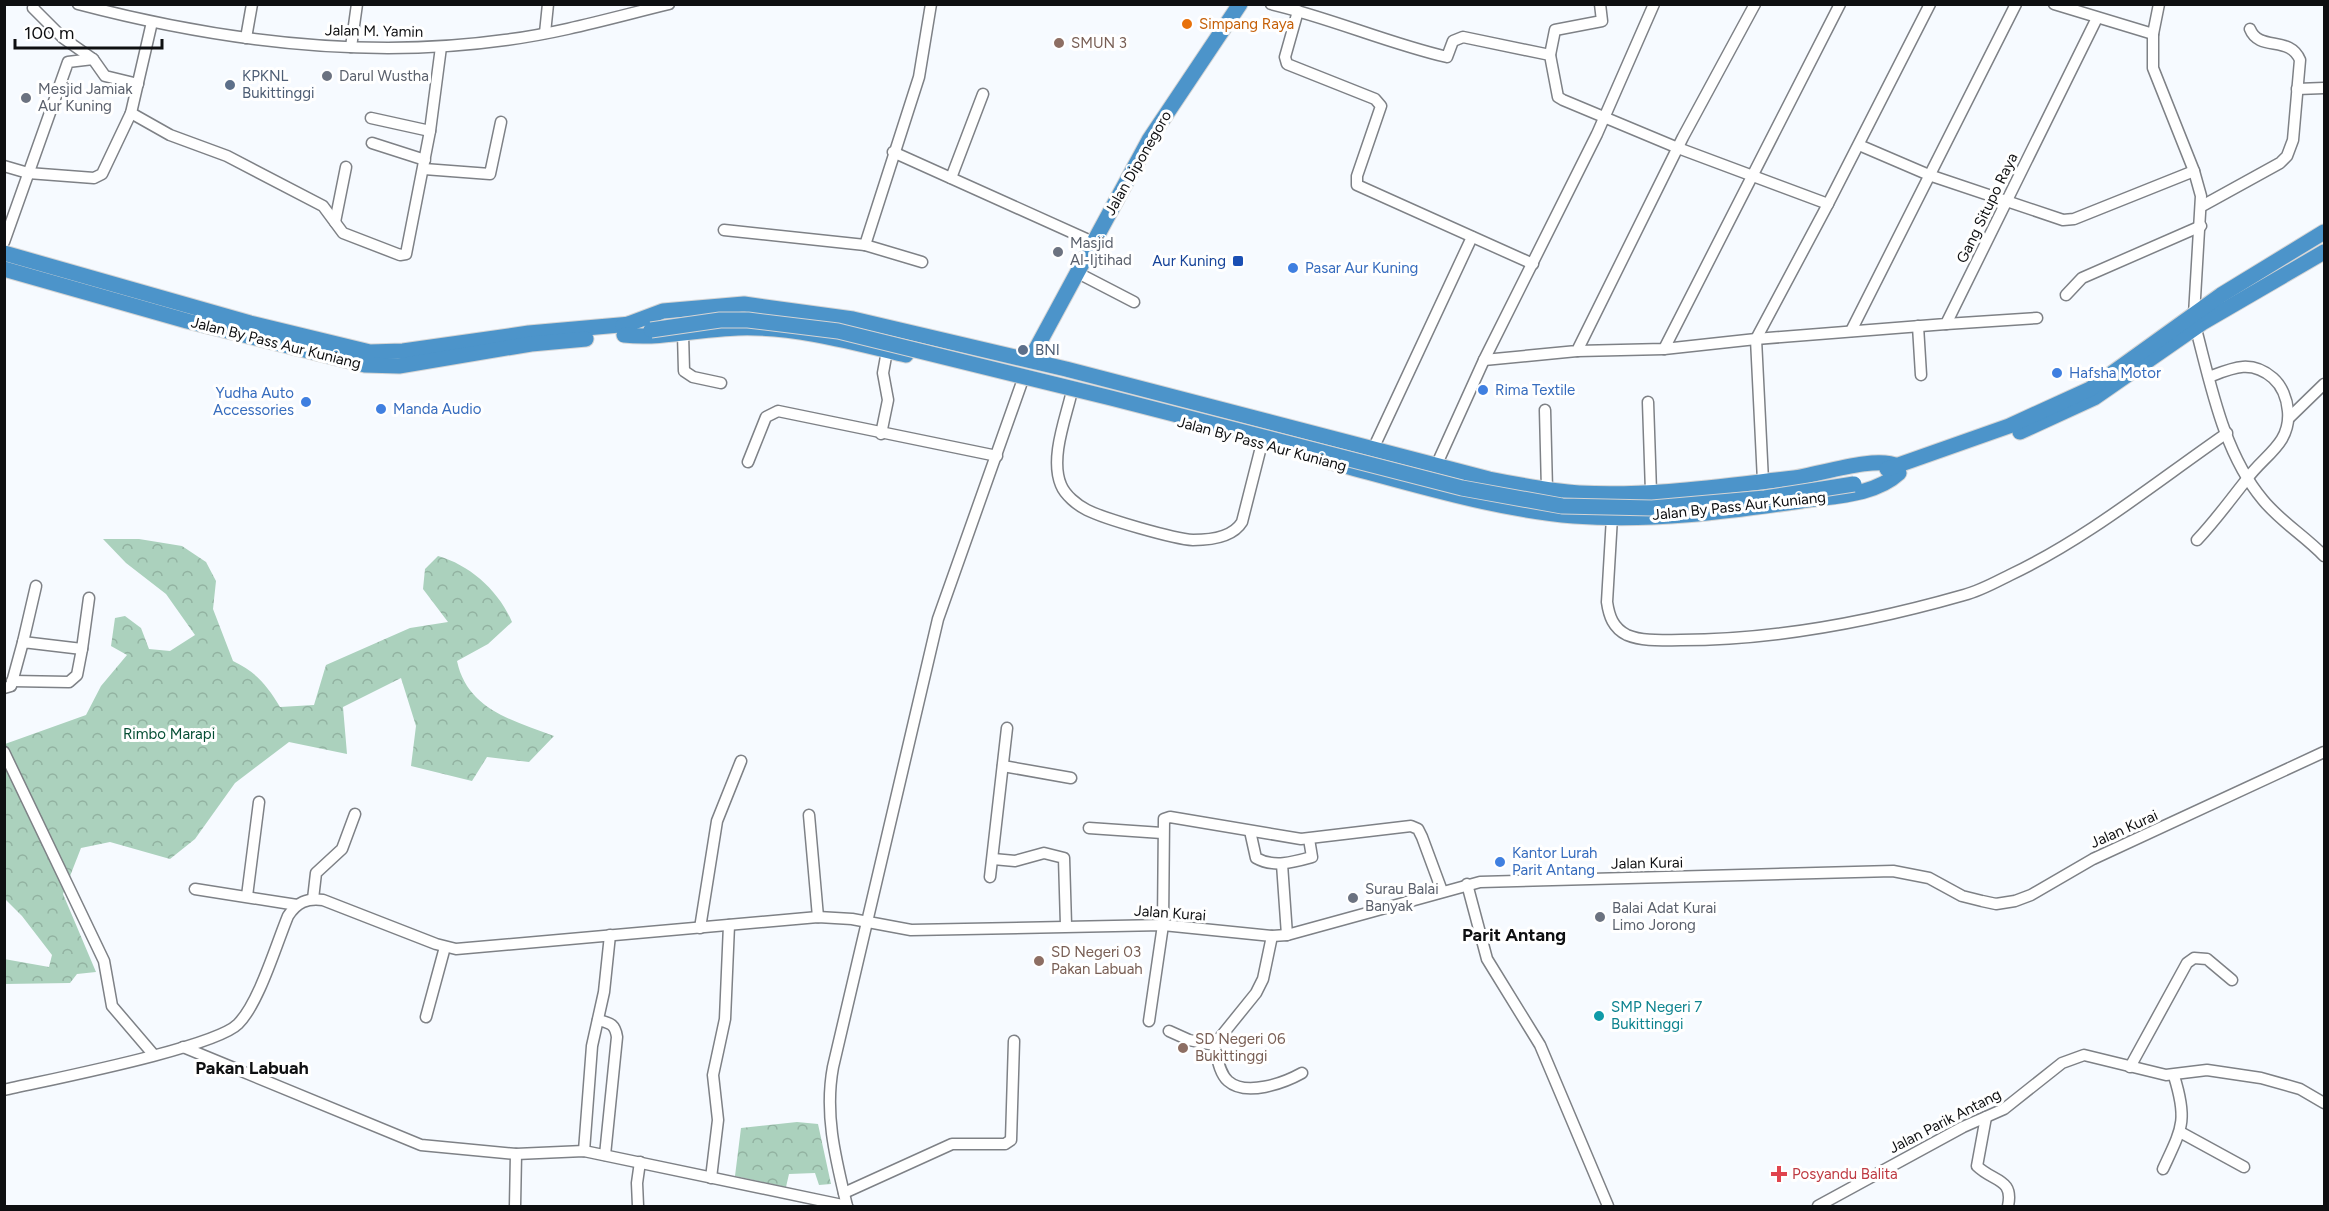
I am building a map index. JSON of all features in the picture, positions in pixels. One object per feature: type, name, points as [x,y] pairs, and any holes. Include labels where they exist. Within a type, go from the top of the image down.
[{"type":"highway","name":"Jalan Diponegoro","points":[[1030,360],[1149,140],[1240,4]]},
{"type":"highway","name":"Jalan By Pass Aur Kuniang","points":[[2195,322],[2221,295],[2325,232]]},
{"type":"highway","name":"Jalan By Pass Aur Kuniang","points":[[4,269],[370,352],[403,351],[623,330],[720,313],[747,312],[839,323],[1443,476],[1539,496],[1578,500],[1652,501],[1853,481],[1898,469],[2092,393],[2195,322],[2325,252]]},
{"type":"highway","name":"Jalan By Pass Aur Kuniang","points":[[4,253],[168,308]]},
{"type":"highway","name":"Jalan By Pass Aur Kuniang","points":[[623,330],[663,311],[683,307],[744,304],[769,305],[854,319],[1030,360],[1436,466],[1547,489],[1600,494],[1651,492],[1763,482],[1876,463],[1891,463],[1898,469]]},
{"type":"highway","name":"Jalan By Pass Aur Kuniang","points":[[623,330],[652,337],[739,328],[767,328],[887,351],[1022,382],[1496,504],[1574,516],[1612,517],[1711,513],[1835,496],[1880,486],[1898,469]]},
{"type":"highway","points":[[1157,416],[1163,396]]},
{"type":"street","points":[[34,4],[33,8],[63,38],[93,59],[105,76],[138,84]]},
{"type":"street","name":"Jalan M. Yamin","points":[[78,4],[114,9],[152,22],[246,38],[351,47],[441,47],[545,33],[623,10],[669,4]]},
{"type":"street","points":[[246,38],[252,4]]},
{"type":"street","points":[[351,47],[357,4]]},
{"type":"street","points":[[545,33],[548,4]]},
{"type":"street","points":[[865,245],[893,152],[919,77],[931,4]]},
{"type":"street","points":[[1271,4],[1413,49],[1447,57],[1453,41],[1463,37],[1550,55]]},
{"type":"street","points":[[1600,4],[1602,21],[1555,30],[1550,55],[1558,97],[1678,148],[1828,204]]},
{"type":"street","points":[[1436,466],[1484,360],[1604,118],[1654,4]]},
{"type":"street","points":[[1577,351],[1678,148],[1755,4]]},
{"type":"street","points":[[1664,349],[1839,4]]},
{"type":"street","points":[[1763,482],[1756,339],[1859,145],[1930,4]]},
{"type":"street","points":[[1851,331],[2016,4]]},
{"type":"street","points":[[2054,4],[2153,34]]},
{"type":"street","points":[[2159,4],[2153,34],[2153,68],[2194,171],[2202,206],[2195,322],[2208,377],[2228,433],[2248,477],[2272,510],[2325,556]]},
{"type":"street","points":[[1298,11],[1290,36],[1287,64],[1375,99],[1381,106],[1357,176],[1357,185],[1533,264]]},
{"type":"street","name":"Gang Situpo Raya","points":[[1946,324],[2097,18]]},
{"type":"street","points":[[4,166],[28,173],[99,177],[131,113],[152,22]]},
{"type":"street","points":[[2202,206],[2280,163],[2287,156],[2293,140],[2301,64],[2299,56],[2287,46],[2260,41],[2253,37],[2250,29]]},
{"type":"street","points":[[131,113],[170,135],[227,156],[323,206],[343,233],[400,255],[406,254],[430,131],[441,47]]},
{"type":"street","points":[[4,242],[68,62],[93,59]]},
{"type":"street","points":[[2297,89],[2325,88]]},
{"type":"street","points":[[951,178],[983,94]]},
{"type":"street","points":[[371,118],[430,131]]},
{"type":"street","points":[[372,143],[424,165],[490,174],[501,122]]},
{"type":"street","points":[[1859,145],[1929,175],[2054,218],[2073,219],[2194,171]]},
{"type":"street","points":[[893,152],[1093,242]]},
{"type":"street","points":[[336,222],[346,166]]},
{"type":"street","points":[[2066,295],[2082,278],[2201,226]]},
{"type":"street","points":[[724,230],[865,245],[922,262]]},
{"type":"street","points":[[1373,449],[1472,237]]},
{"type":"street","points":[[1078,273],[1134,302]]},
{"type":"street","points":[[1484,360],[1577,351],[1664,349],[1851,331],[2037,318]]},
{"type":"street","points":[[1918,326],[1921,375]]},
{"type":"street","points":[[683,334],[684,371],[693,377],[721,383]]},
{"type":"street","points":[[881,434],[888,400],[883,373],[887,351]]},
{"type":"street","points":[[2197,540],[2226,509],[2248,477],[2286,437],[2289,418],[2288,404],[2282,389],[2262,370],[2242,365],[2208,377]]},
{"type":"street","points":[[183,1047],[401,1139],[421,1145],[516,1154],[584,1151],[847,1206],[830,1128],[830,1085],[865,921],[938,619],[1022,382]]},
{"type":"street","points":[[2289,418],[2325,384]]},
{"type":"street","points":[[1071,395],[1058,459],[1061,486],[1071,499],[1087,510],[1176,537],[1202,540],[1230,534],[1237,530],[1242,522],[1262,443]]},
{"type":"street","points":[[1648,402],[1651,492]]},
{"type":"street","points":[[1545,410],[1547,489]]},
{"type":"street","points":[[748,462],[766,417],[771,412],[787,413],[997,456]]},
{"type":"street","points":[[1612,517],[1607,602],[1609,614],[1615,626],[1627,635],[1646,640],[1709,640],[1793,631],[1884,615],[1967,594],[2003,579],[2077,540],[2228,433]]},
{"type":"street","points":[[36,586],[23,642],[8,684],[69,682],[77,675],[89,598]]},
{"type":"street","points":[[23,642],[82,649]]},
{"type":"street","points":[[990,877],[1007,728]]},
{"type":"street","points":[[4,752],[104,961],[112,1006],[153,1054]]},
{"type":"street","name":"Jalan Kurai","points":[[314,899],[445,947],[470,948],[818,917],[865,921],[911,930],[1066,925],[1163,925],[1272,936],[1287,934],[1467,884],[1495,881],[1705,878],[1782,872],[1893,871],[1929,878],[1962,896],[1996,904],[2031,895],[2072,869],[2325,752]]},
{"type":"street","points":[[700,927],[717,821],[741,761]]},
{"type":"street","points":[[1003,766],[1071,778]]},
{"type":"street","points":[[247,896],[259,802]]},
{"type":"street","points":[[195,889],[297,905],[314,899],[316,873],[342,849],[354,814]]},
{"type":"street","points":[[809,815],[818,917]]},
{"type":"street","points":[[1149,1021],[1163,925],[1162,833],[1164,819],[1170,817],[1309,839],[1411,826],[1418,829],[1422,837],[1442,891]]},
{"type":"street","points":[[1089,828],[1162,833]]},
{"type":"street","points":[[1250,831],[1256,858],[1263,862],[1282,864],[1312,857],[1309,839]]},
{"type":"street","points":[[993,859],[1015,861],[1044,853],[1064,858],[1066,925]]},
{"type":"street","points":[[1282,864],[1287,934]]},
{"type":"street","points":[[1467,884],[1487,958],[1540,1045],[1608,1206]]},
{"type":"street","points":[[4,1090],[183,1047],[223,1034],[245,1016],[288,916],[297,905]]},
{"type":"street","points":[[711,1178],[718,1120],[713,1075],[725,1019],[729,926]]},
{"type":"street","points":[[584,1151],[592,1046],[610,935]]},
{"type":"street","points":[[1214,1045],[1260,986],[1272,936]]},
{"type":"street","points":[[426,1017],[445,947]]},
{"type":"street","points":[[2130,1067],[2187,963],[2194,958],[2206,959],[2232,980]]},
{"type":"street","points":[[598,1020],[611,1023],[616,1028],[605,1155]]},
{"type":"street","points":[[1169,1031],[1189,1040],[1214,1045]]},
{"type":"street","points":[[844,1192],[952,1144],[1005,1144],[1011,1140],[1014,1041]]},
{"type":"street","points":[[1214,1045],[1221,1071],[1229,1082],[1243,1086],[1268,1087],[1285,1082],[1302,1073]]},
{"type":"street","name":"Jalan Parik Antang","points":[[1818,1206],[2019,1099],[2062,1063],[2073,1058],[2094,1056],[2130,1067],[2174,1076],[2219,1071],[2261,1078],[2300,1089],[2325,1103]]},
{"type":"street","points":[[2163,1169],[2180,1132],[2184,1109],[2174,1076]]},
{"type":"street","points":[[1986,1117],[1977,1166],[2007,1185],[2010,1190],[2008,1206]]},
{"type":"street","points":[[2180,1132],[2244,1167]]},
{"type":"street","points":[[515,1206],[516,1154]]},
{"type":"street","points":[[638,1206],[637,1184],[640,1162]]},
{"type":"green space","name":"Rimbo Marapi","points":[[103,539],[139,539],[182,546],[206,562],[216,581],[213,609],[233,661],[260,680],[280,707],[314,705],[326,665],[410,628],[448,622],[423,589],[425,569],[438,556],[450,560],[472,573],[491,590],[512,622],[488,644],[457,661],[462,677],[481,702],[494,711],[554,736],[529,762],[487,757],[472,781],[411,766],[416,726],[401,678],[343,707],[347,754],[289,742],[235,783],[195,839],[170,859],[110,842],[81,848],[63,894],[96,972],[77,974],[70,983],[5,984],[4,959],[49,967],[52,955],[22,916],[5,899],[5,744],[86,715],[101,686],[127,655],[111,646],[115,618],[125,616],[141,628],[149,649],[170,651],[195,635],[166,594],[126,563]]},
{"type":"green space","points":[[797,1122],[818,1124],[831,1184],[819,1185],[815,1173],[789,1174],[786,1187],[735,1176],[741,1128]]},
{"type":"place","name":"Simpang Raya","points":[[1187,24]]},
{"type":"place","name":"SMUN 3","points":[[1059,43]]},
{"type":"place","name":"Darul Wustha","points":[[327,76]]},
{"type":"place","name":"KPKNL Bukittinggi","points":[[230,85]]},
{"type":"place","name":"Mesjid Jamiak Aur Kuning","points":[[26,98]]},
{"type":"place","name":"Masjid Al-Ijtihad","points":[[1058,252]]},
{"type":"place","name":"Aur Kuning","points":[[1238,261]]},
{"type":"place","name":"Pasar Aur Kuning","points":[[1293,268]]},
{"type":"place","name":"BNI","points":[[1023,350]]},
{"type":"place","name":"Hafsha Motor","points":[[2057,373]]},
{"type":"place","name":"Rima Textile","points":[[1483,390]]},
{"type":"place","name":"Yudha Auto Accessories","points":[[306,402]]},
{"type":"place","name":"Manda Audio","points":[[381,409]]},
{"type":"place","name":"Kantor Lurah Parit Antang","points":[[1500,862]]},
{"type":"place","name":"Surau Balai Banyak","points":[[1353,898]]},
{"type":"place","name":"Balai Adat Kurai Limo Jorong","points":[[1600,917]]},
{"type":"place","name":"SD Negeri 03 Pakan Labuah","points":[[1039,961]]},
{"type":"place","name":"SMP Negeri 7 Bukittinggi","points":[[1599,1016]]},
{"type":"place","name":"SD Negeri 06 Bukittinggi","points":[[1183,1048]]},
{"type":"place","name":"Posyandu Balita","points":[[1779,1174]]},
{"type":"district","name":"Parit Antang","points":[[1514,935]]},
{"type":"district","name":"Pakan Labuah","points":[[252,1068]]}]
